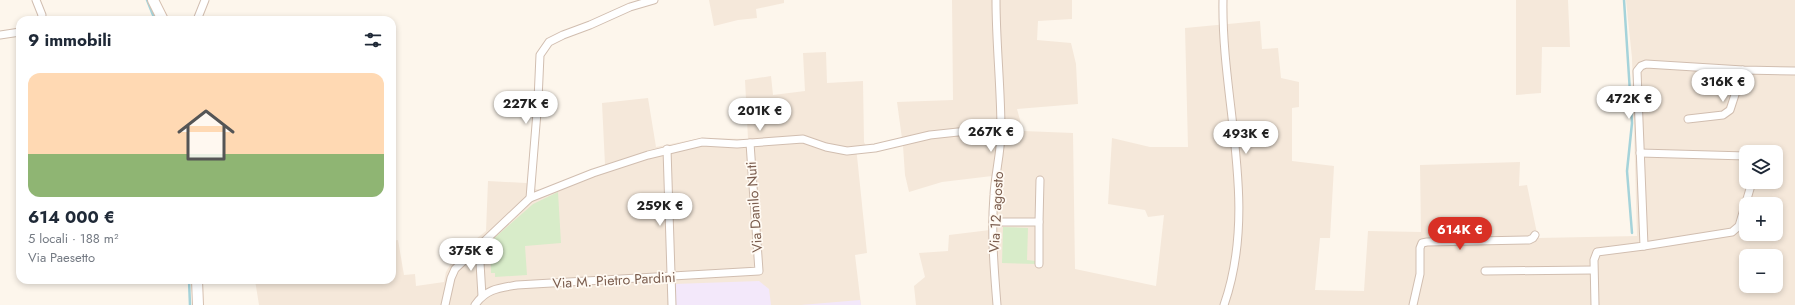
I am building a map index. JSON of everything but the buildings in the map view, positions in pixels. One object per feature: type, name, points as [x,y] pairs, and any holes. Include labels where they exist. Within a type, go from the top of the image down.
[{"type":"street","points":[[36,0],[42,16]]},
{"type":"street","points":[[153,0],[161,16]]},
{"type":"street","points":[[199,16],[205,0]]},
{"type":"street","points":[[530,198],[540,55],[550,42],[563,35],[630,7],[654,0]]},
{"type":"street","name":"Via 12 agosto","points":[[996,0],[996,43],[1001,130],[1000,155],[994,194],[993,222],[994,271],[998,305]]},
{"type":"street","points":[[1223,0],[1223,22],[1235,136],[1239,207],[1234,269],[1224,305]]},
{"type":"street","points":[[0,35],[16,33]]},
{"type":"street","points":[[1644,246],[1637,71],[1641,66],[1646,64],[1743,70],[1795,71]]},
{"type":"street","points":[[1688,119],[1723,115],[1730,110],[1743,70]]},
{"type":"street","points":[[445,305],[451,278],[455,269],[467,255],[479,246],[530,198],[593,173],[667,149],[702,142],[737,144],[803,139],[847,151],[875,148],[930,135],[1001,130]]},
{"type":"street","name":"Via Danilo Nuti","points":[[750,143],[759,271]]},
{"type":"street","points":[[667,149],[672,305]]},
{"type":"street","points":[[1640,153],[1739,156]]},
{"type":"street","points":[[1039,264],[1040,180]]},
{"type":"street","points":[[1595,305],[1593,270],[1597,252],[1732,232],[1739,226],[1750,189]]},
{"type":"street","points":[[993,222],[1039,222]]},
{"type":"street","points":[[1413,305],[1420,274],[1420,248],[1422,243],[1529,240],[1535,235]]},
{"type":"street","points":[[479,246],[482,296]]},
{"type":"street","points":[[1485,271],[1593,270]]},
{"type":"street","name":"Via M. Pietro Pardini","points":[[475,305],[482,296],[494,289],[517,285],[759,271]]},
{"type":"street","points":[[197,284],[198,305]]},
{"type":"shaded area","points":[[709,0],[784,0],[784,3],[756,9],[757,18],[738,20],[714,26]]},
{"type":"shaded area","points":[[952,0],[1072,0],[1072,19],[1038,21],[1037,40],[1071,43],[1076,64],[1078,104],[1017,109],[1023,131],[1073,133],[1075,269],[1156,286],[1164,215],[1148,217],[1145,210],[1108,204],[1112,138],[1150,147],[1188,147],[1185,28],[1260,21],[1262,49],[1278,48],[1281,78],[1299,82],[1299,107],[1292,108],[1292,161],[1334,166],[1330,238],[1320,238],[1315,290],[1364,291],[1368,231],[1421,232],[1420,165],[1520,162],[1519,186],[1527,185],[1538,238],[1637,236],[1632,58],[1626,0],[1795,0],[1795,305],[916,305],[914,286],[925,277],[919,253],[948,251],[949,235],[990,230],[992,176],[942,182],[909,192],[905,175],[897,102],[953,100]]},
{"type":"shaded area","points":[[1516,0],[1568,0],[1570,47],[1542,47],[1541,93],[1516,95]]},
{"type":"shaded area","points":[[826,52],[827,83],[863,81],[864,142],[866,146],[855,148],[867,253],[855,255],[861,305],[259,305],[256,284],[396,284],[396,240],[398,240],[404,275],[415,274],[416,286],[444,282],[446,272],[456,255],[486,231],[488,181],[526,183],[532,185],[535,189],[542,190],[605,165],[602,103],[648,98],[656,147],[701,138],[748,139],[745,80],[771,76],[773,95],[805,91],[803,53]]},
{"type":"shaded area","points":[[759,281],[769,289],[771,305],[675,305],[674,284]]},
{"type":"shaded area","points":[[860,300],[861,305],[801,305]]},
{"type":"green space","points":[[558,192],[561,243],[525,246],[527,275],[495,277],[495,273],[491,273],[490,242],[533,204]]},
{"type":"green space","points":[[1003,227],[1028,228],[1027,260],[1036,261],[1036,264],[1002,263]]},
{"type":"waterway","points":[[147,0],[153,16]]},
{"type":"waterway","points":[[1624,0],[1632,123],[1627,171],[1632,233]]},
{"type":"waterway","points":[[189,284],[190,305]]}]
